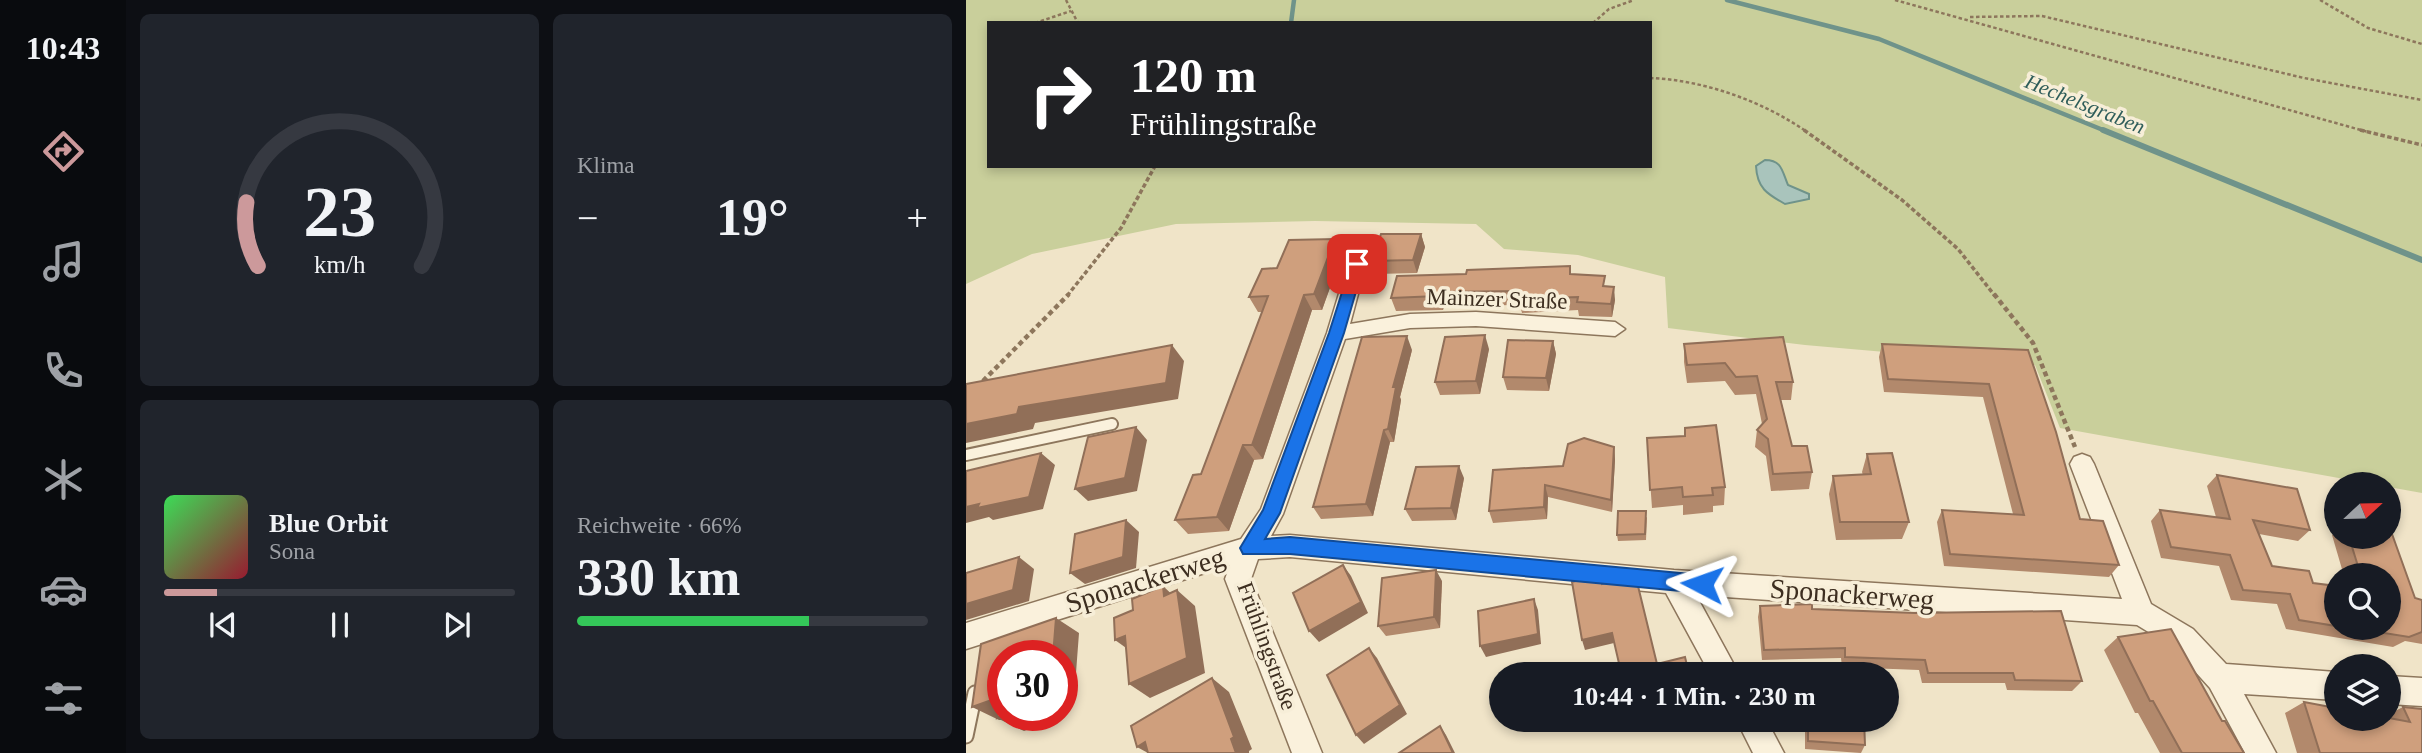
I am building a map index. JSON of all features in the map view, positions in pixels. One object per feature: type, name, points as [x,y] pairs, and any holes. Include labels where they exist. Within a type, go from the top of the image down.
[{"type":"street","name":"Frühlingstraße","points":[[1307,753],[1238,579],[1250,548],[1270,513],[1337,333],[1357,264]]},
{"type":"street","name":"Mainzer Straße","points":[[1337,333],[1410,321],[1476,319],[1615,329]]},
{"type":"street","points":[[2082,464],[2141,613],[2183,638],[2220,678],[2261,753]]},
{"type":"street","name":"Sponackerweg","points":[[980,636],[1250,548],[1290,546],[1674,582],[2141,613]]},
{"type":"street","points":[[1674,582],[1718,662]]},
{"type":"street","points":[[2220,678],[2324,685]]},
{"type":"street","points":[[2401,691],[2422,692]]},
{"type":"street","points":[[1757,732],[1769,753]]},
{"type":"lane","points":[[966,455],[1112,424]]},
{"type":"lane","points":[[966,736],[977,682]]},
{"type":"path","points":[[1066,0],[1078,21]]},
{"type":"path","points":[[1595,21],[1609,9],[1634,0]]},
{"type":"path","points":[[1895,0],[1966,17],[2326,124],[2422,145]]},
{"type":"path","points":[[2320,0],[2351,22],[2384,36],[2422,44]]},
{"type":"path","points":[[1041,21],[1071,11]]},
{"type":"path","points":[[1966,17],[2042,16],[2304,78],[2422,100]]},
{"type":"path","points":[[1652,78],[1672,79],[1747,100],[1787,118],[1902,200],[1958,249],[2033,343],[2082,464]]},
{"type":"path","points":[[983,381],[1071,292],[1121,228],[1154,168]]},
{"type":"green space","points":[[966,0],[2422,0],[2422,493],[2401,489],[2401,472],[2324,472],[2324,475],[2060,428],[2035,365],[1805,345],[1668,328],[1665,277],[1578,255],[1504,249],[1476,224],[1315,221],[1176,224],[1032,254],[966,284]]},
{"type":"water","points":[[1765,160],[1778,164],[1788,185],[1809,194],[1809,199],[1785,204],[1768,193],[1758,180],[1756,166]]},
{"type":"building","points":[[1381,234],[1421,234],[1413,260],[1371,261]]},
{"type":"building","points":[[1335,239],[1314,294],[1304,295],[1252,445],[1243,445],[1217,517],[1175,520],[1193,475],[1201,474],[1268,296],[1249,297],[1262,269],[1277,268],[1289,240]]},
{"type":"building","points":[[1570,266],[1570,274],[1605,276],[1603,286],[1614,287],[1611,304],[1577,302],[1578,297],[1519,299],[1520,291],[1439,292],[1438,296],[1391,298],[1397,276]]},
{"type":"building","points":[[1485,335],[1476,381],[1435,382],[1445,337]]},
{"type":"building","points":[[1407,336],[1393,387],[1396,387],[1388,429],[1384,430],[1366,504],[1313,507],[1362,337]]},
{"type":"building","points":[[1783,337],[1793,382],[1776,382],[1792,446],[1807,446],[1812,472],[1773,474],[1768,439],[1757,430],[1767,419],[1757,376],[1736,377],[1725,363],[1687,365],[1684,344]]},
{"type":"building","points":[[1508,340],[1553,341],[1546,378],[1503,377]]},
{"type":"building","points":[[1882,344],[2028,350],[2056,432],[2080,519],[2103,521],[2119,565],[1950,554],[1942,510],[2024,515],[1989,384],[1888,379]]},
{"type":"building","points":[[1172,345],[1166,383],[1019,407],[1017,414],[966,424],[966,384]]},
{"type":"building","points":[[1716,425],[1725,487],[1712,488],[1713,495],[1683,497],[1682,487],[1650,490],[1647,438],[1685,436],[1685,428]]},
{"type":"building","points":[[1136,427],[1125,478],[1075,489],[1088,437]]},
{"type":"building","points":[[1584,438],[1614,447],[1611,500],[1545,485],[1544,507],[1489,511],[1493,470],[1563,466],[1568,444]]},
{"type":"building","points":[[1041,453],[1029,497],[977,508],[979,504],[966,507],[966,471]]},
{"type":"building","points":[[1892,453],[1909,522],[1840,522],[1833,476],[1871,474],[1867,454]]},
{"type":"building","points":[[1459,466],[1451,508],[1405,509],[1416,467]]},
{"type":"building","points":[[2217,475],[2297,489],[2310,530],[2253,520],[2272,566],[2309,571],[2313,583],[2324,584],[2324,624],[2299,620],[2290,594],[2243,590],[2230,555],[2171,547],[2160,510],[2230,519]]},
{"type":"building","points":[[1618,511],[1646,511],[1645,534],[1617,535]]},
{"type":"building","points":[[1126,520],[1123,557],[1070,573],[1075,534]]},
{"type":"building","points":[[2353,550],[2398,550],[2415,598],[2422,600],[2422,632],[2409,637],[2401,636],[2401,563],[2357,563]]},
{"type":"building","points":[[1019,557],[1013,590],[966,604],[966,573]]},
{"type":"building","points":[[1343,565],[1361,602],[1309,631],[1293,593]]},
{"type":"building","points":[[1436,570],[1434,617],[1378,626],[1382,578]]},
{"type":"building","points":[[1590,577],[1601,578],[1602,584],[1618,580],[1637,582],[1657,662],[1619,662],[1612,633],[1582,640],[1572,582]]},
{"type":"building","points":[[1163,586],[1164,596],[1177,590],[1187,658],[1129,684],[1125,636],[1115,640],[1114,618],[1133,610],[1132,599]]},
{"type":"building","points":[[1534,599],[1538,634],[1480,646],[1478,611]]},
{"type":"building","points":[[1812,604],[1812,609],[1915,613],[2061,611],[2082,681],[2015,680],[2013,673],[1928,673],[1925,660],[1845,657],[1845,648],[1764,650],[1760,606]]},
{"type":"building","points":[[1056,618],[1054,640],[993,640]]},
{"type":"building","points":[[2171,629],[2222,721],[2225,721],[2244,753],[2182,753],[2153,701],[2150,701],[2118,637]]},
{"type":"building","points":[[987,642],[987,702],[972,707],[981,644]]},
{"type":"building","points":[[1369,648],[1400,705],[1356,735],[1327,675]]},
{"type":"building","points":[[1685,657],[1686,662],[1665,662]]},
{"type":"building","points":[[1212,678],[1234,737],[1231,739],[1236,753],[1148,753],[1145,742],[1137,747],[1131,726]]},
{"type":"building","points":[[2304,702],[2324,706],[2324,731],[2401,731],[2401,720],[2410,722],[2403,707],[2422,709],[2422,753],[2320,753]]},
{"type":"building","points":[[1440,726],[1453,753],[1399,753]]},
{"type":"building","points":[[1808,732],[1864,732],[1865,745],[1808,741]]},
{"type":"waterway","points":[[1291,21],[1294,0]]},
{"type":"waterway","name":"Hechelsgraben","points":[[1727,0],[1879,39],[2108,132]]},
{"type":"waterway","name":"Hechelsgraben","points":[[2103,130],[2422,260]]},
{"type":"route","points":[[1357,264],[1337,333],[1270,513],[1250,548],[1290,546],[1702,584]]}]
